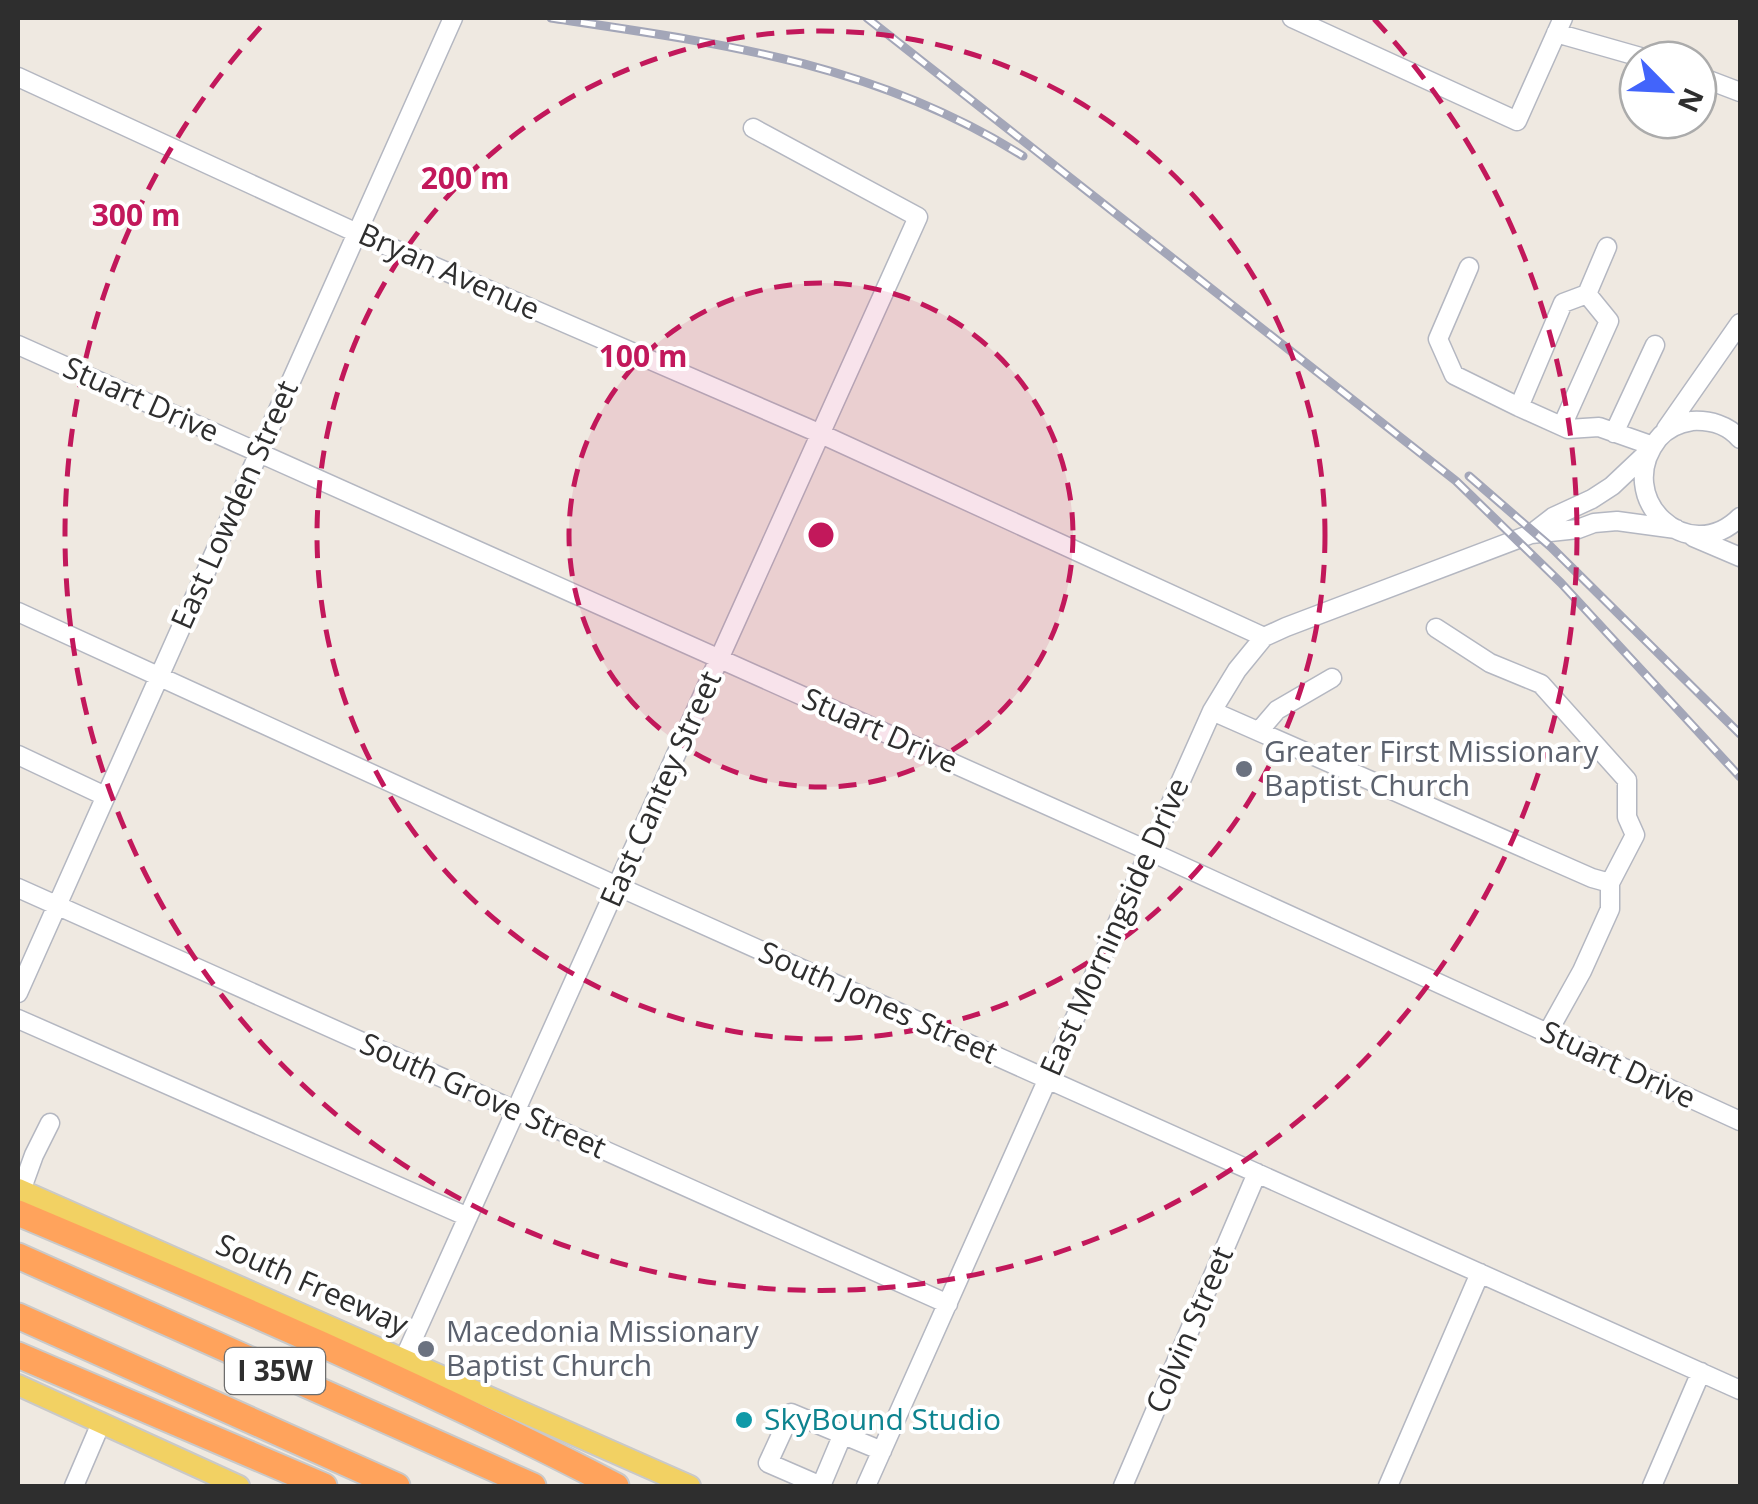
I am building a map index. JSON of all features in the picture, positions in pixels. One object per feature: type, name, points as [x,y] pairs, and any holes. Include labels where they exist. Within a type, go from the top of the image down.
[{"type":"highway","points":[[19,1198],[616,1486]]},
{"type":"highway","name":"I 35W","points":[[18,1256],[534,1486]]},
{"type":"highway","name":"I 35W","points":[[18,1316],[397,1486]]},
{"type":"highway","points":[[18,1355],[324,1486]]},
{"type":"main road","name":"South Freeway","points":[[19,1198],[690,1486]]},
{"type":"main road","points":[[18,1384],[239,1486]]},
{"type":"street","name":"East Lowden Street","points":[[18,993],[454,18]]},
{"type":"street","points":[[1292,18],[1517,121],[1560,25],[1618,47]]},
{"type":"street","name":"Bryan Avenue","points":[[18,77],[358,232],[821,434],[1264,638]]},
{"type":"street","name":"East Cantey Street","points":[[403,1361],[918,217],[753,128]]},
{"type":"street","points":[[1588,294],[1607,247]]},
{"type":"street","points":[[1468,267],[1438,339],[1454,375],[1568,429],[1599,427],[1655,443]]},
{"type":"street","points":[[1519,407],[1563,302],[1588,294]]},
{"type":"street","points":[[1562,426],[1610,320],[1588,294]]},
{"type":"street","points":[[1740,323],[1655,443],[1646,460],[1643,480],[1647,499],[1657,516],[1677,530],[1740,557]]},
{"type":"street","name":"Stuart Drive","points":[[18,345],[1740,1121]]},
{"type":"street","points":[[1614,433],[1655,345]]},
{"type":"street","points":[[1531,534],[1612,486],[1678,424],[1714,422],[1740,439]]},
{"type":"street","points":[[1531,534],[1617,521],[1692,535],[1713,534],[1740,517]]},
{"type":"street","name":"East Morningside Drive","points":[[866,1486],[1148,851],[1212,711],[1237,670],[1264,638],[1286,627],[1531,534]]},
{"type":"street","name":"South Jones Street","points":[[18,612],[617,886],[1740,1390]]},
{"type":"street","points":[[1436,628],[1490,663],[1541,684],[1627,780],[1627,817],[1635,834],[1610,882],[1610,910],[1548,1032]]},
{"type":"street","points":[[1259,731],[1277,710],[1332,678]]},
{"type":"street","points":[[1212,711],[1592,878],[1610,882]]},
{"type":"street","points":[[18,755],[106,796]]},
{"type":"street","name":"South Grove Street","points":[[18,888],[948,1304]]},
{"type":"street","points":[[18,1019],[468,1217]]},
{"type":"street","points":[[19,1198],[50,1123]]},
{"type":"street","name":"Colvin Street","points":[[1124,1486],[1257,1173]]},
{"type":"street","points":[[1388,1486],[1480,1273]]},
{"type":"street","points":[[1652,1486],[1701,1372]]},
{"type":"street","points":[[842,1436],[821,1486],[768,1463],[791,1413],[882,1451]]},
{"type":"street","points":[[74,1486],[102,1423]]},
{"type":"railway","points":[[551,18],[735,48],[853,78],[967,124],[1023,156]]},
{"type":"railway","points":[[867,18],[1456,481],[1561,583],[1740,777]]},
{"type":"railway","points":[[1469,476],[1551,547],[1740,734]]},
{"type":"place","name":"Greater First Missionary Baptist Church","points":[[1244,769]]},
{"type":"place","name":"Macedonia Missionary Baptist Church","points":[[426,1349]]},
{"type":"place","name":"SkyBound Studio","points":[[744,1420]]}]
